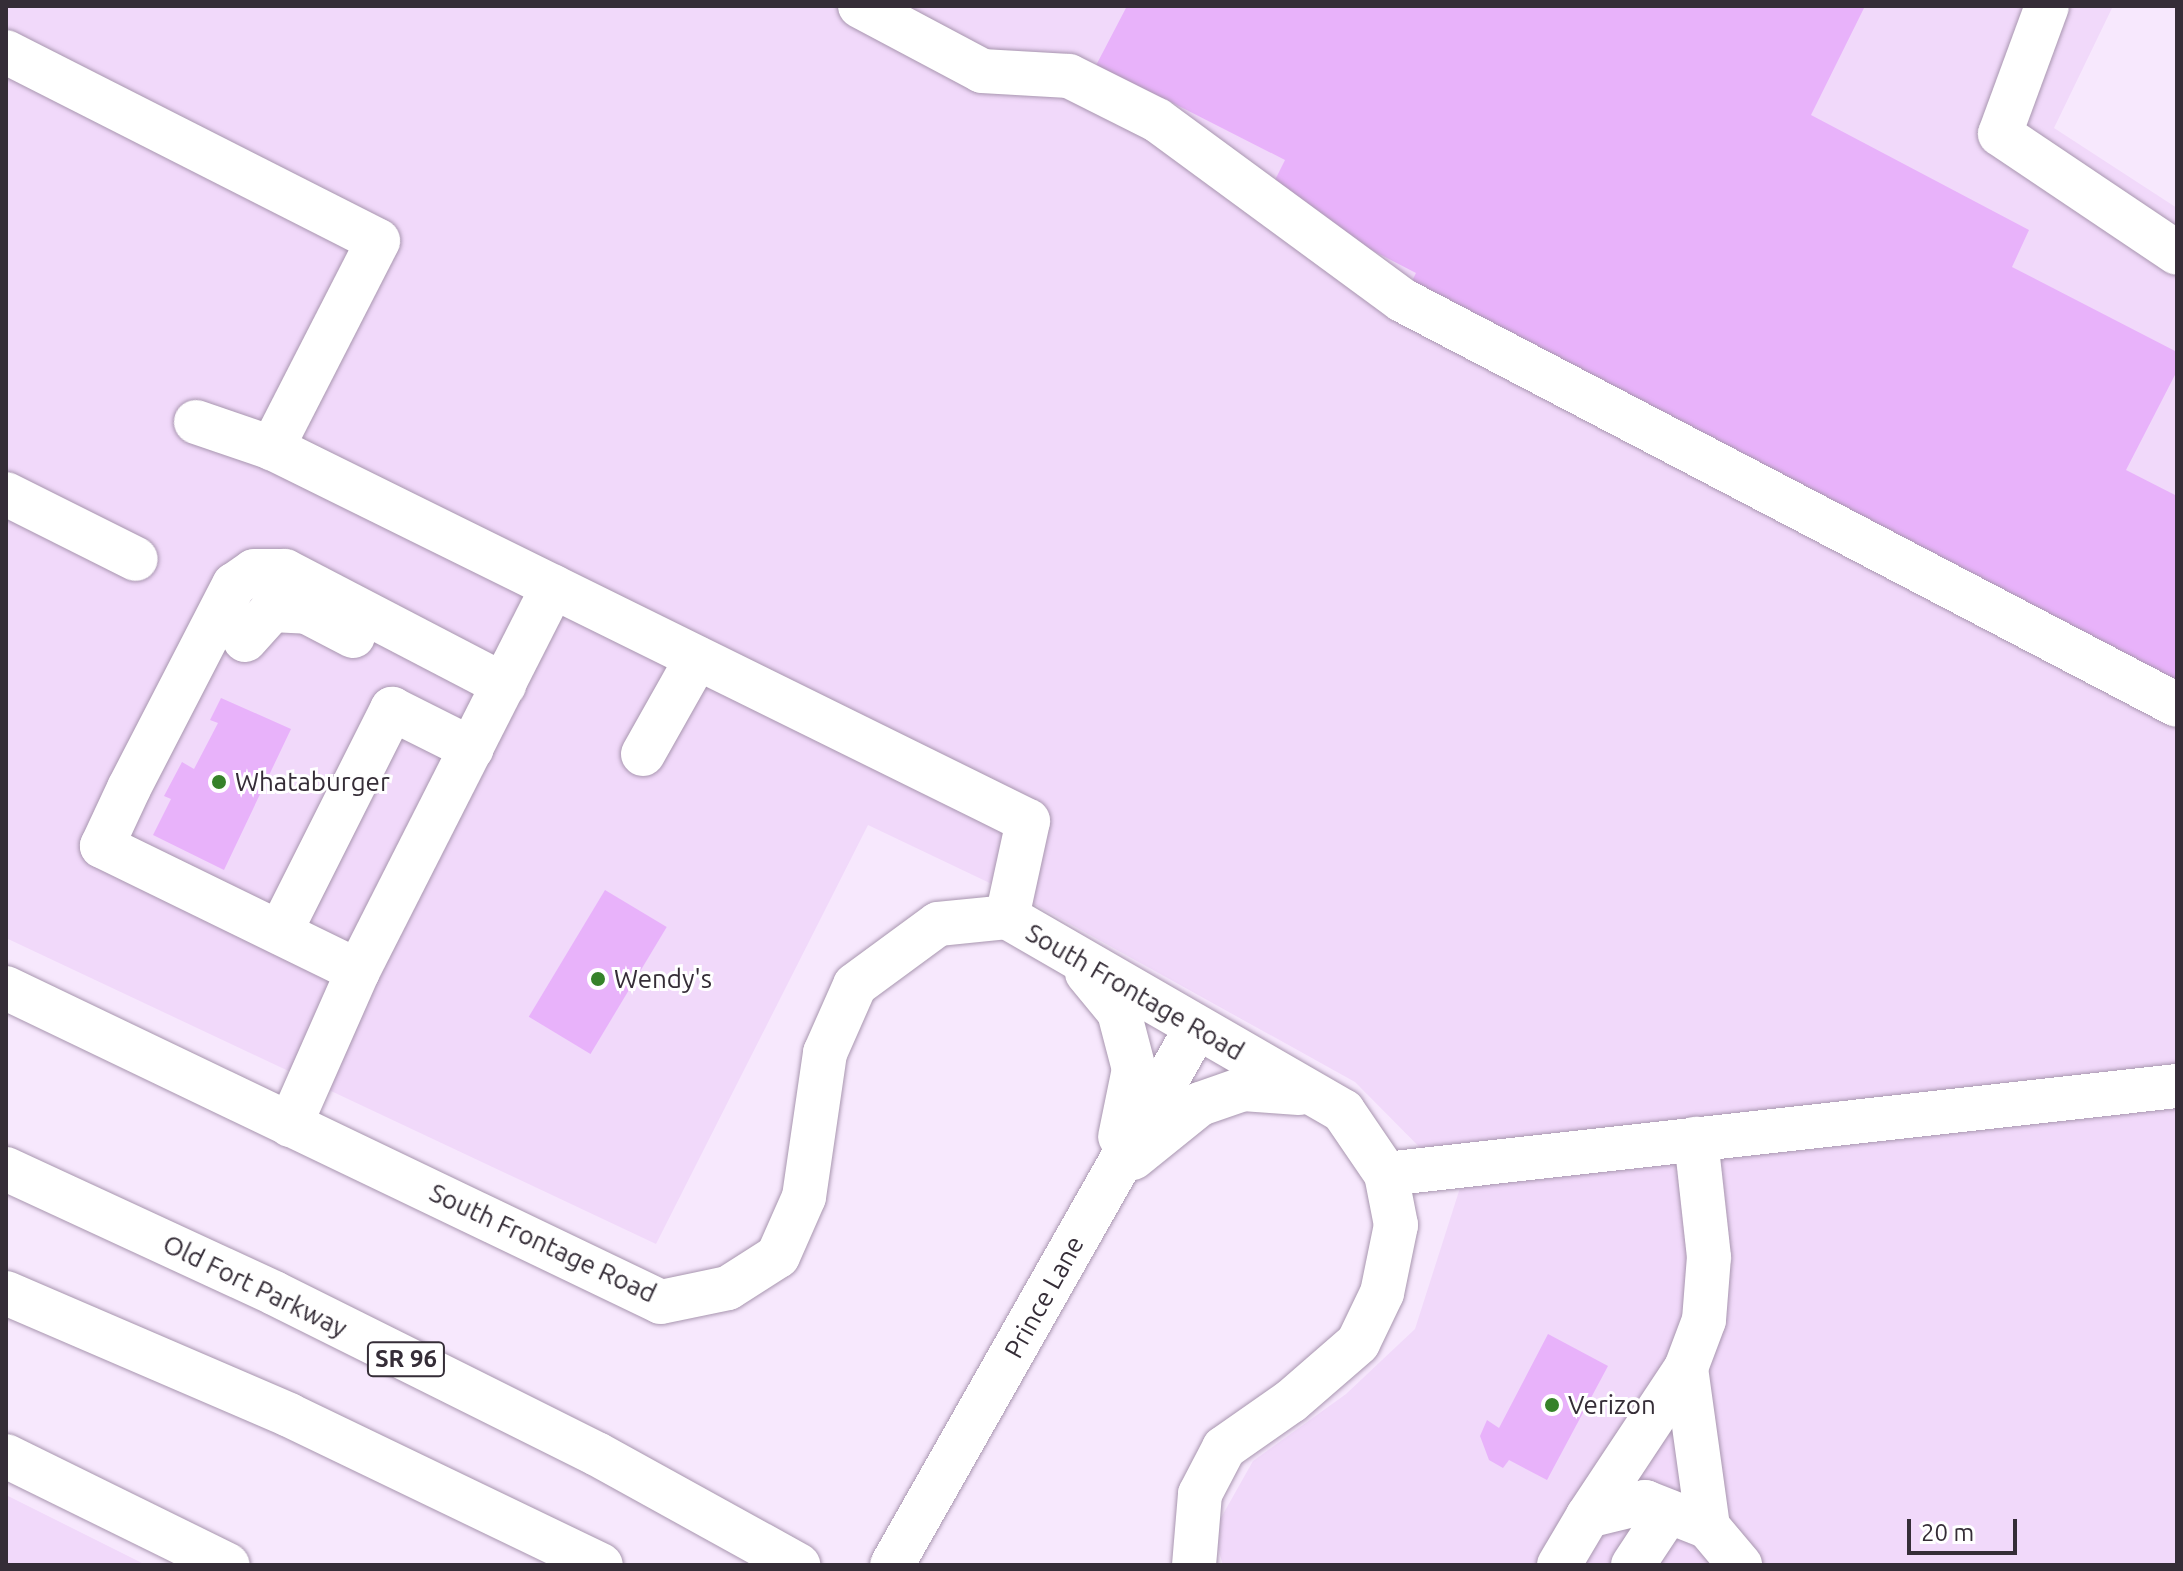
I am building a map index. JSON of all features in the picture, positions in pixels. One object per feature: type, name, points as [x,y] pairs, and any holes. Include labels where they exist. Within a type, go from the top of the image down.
[{"type":"main road","points":[[860,6],[982,71],[1069,76],[1157,120],[1402,300],[2177,705]]},
{"type":"main road","points":[[2047,6],[2000,134],[2177,253]]},
{"type":"main road","points":[[6,52],[378,241],[272,448]]},
{"type":"main road","points":[[196,422],[272,448],[1028,821],[1007,917]]},
{"type":"main road","points":[[6,494],[136,559]]},
{"type":"main road","points":[[358,971],[102,846],[234,585],[254,571],[285,571],[495,680]]},
{"type":"main road","points":[[290,1125],[358,971],[472,749],[495,680],[553,587]]},
{"type":"main road","points":[[127,857],[208,694],[238,649],[272,610],[307,612],[451,686],[495,680]]},
{"type":"main road","points":[[643,754],[697,658]]},
{"type":"main road","points":[[280,932],[392,709],[472,749]]},
{"type":"main road","name":"South Frontage Road","points":[[6,988],[661,1302],[728,1288],[778,1256],[804,1197],[825,1053],[855,985],[938,924],[1007,917],[1195,1030],[1343,1111],[1386,1174],[1396,1225],[1382,1293],[1358,1343],[1224,1448],[1200,1494],[1194,1565]]},
{"type":"main road","points":[[1075,957],[1119,1012],[1134,1069],[1113,1175]]},
{"type":"main road","name":"Prince Lane","points":[[892,1565],[1195,1030]]},
{"type":"main road","points":[[1386,1174],[2177,1086]]},
{"type":"main road","points":[[1113,1175],[1200,1104],[1243,1089],[1312,1094]]},
{"type":"main road","points":[[1559,1565],[1686,1368],[1704,1320],[1709,1257],[1696,1139]]},
{"type":"main road","name":"Old Fort Parkway","points":[[6,1169],[274,1293],[597,1454],[798,1565]]},
{"type":"main road","points":[[6,1293],[289,1415],[601,1565]]},
{"type":"main road","points":[[1686,1368],[1688,1519]]},
{"type":"main road","points":[[6,1456],[204,1560]]},
{"type":"main road","points":[[1588,1516],[1645,1502],[1688,1519],[1740,1565]]},
{"type":"main road","points":[[1633,1565],[1688,1519]]},
{"type":"shaded area","points":[[6,6],[2113,6],[2054,128],[2177,208],[2177,1565],[1223,1565],[1213,1532],[1253,1461],[1346,1394],[1415,1329],[1460,1188],[1355,1082],[1034,904],[868,825],[656,1244],[6,938]]},
{"type":"shaded area","points":[[6,1495],[146,1565],[6,1565]]},
{"type":"building","points":[[1127,6],[1865,6],[1811,115],[2029,230],[2012,267],[2177,352],[2177,371],[2126,470],[2177,496],[2177,693],[1411,283],[1416,273],[1267,196],[1285,160],[1167,100],[1161,111],[1091,75]]},
{"type":"building","name":"Whataburger","points":[[221,698],[291,729],[224,870],[153,835],[171,799],[164,796],[182,762],[194,769],[218,723],[210,720]]},
{"type":"building","points":[[605,890],[667,927],[590,1054],[529,1017]]},
{"type":"building","points":[[1548,1334],[1608,1366],[1547,1480],[1509,1460],[1503,1468],[1489,1460],[1480,1436],[1487,1420],[1499,1428]]},
{"type":"place","name":"Whataburger","points":[[219,782]]},
{"type":"place","name":"Wendy's","points":[[598,979]]},
{"type":"place","name":"Verizon","points":[[1552,1405]]}]
